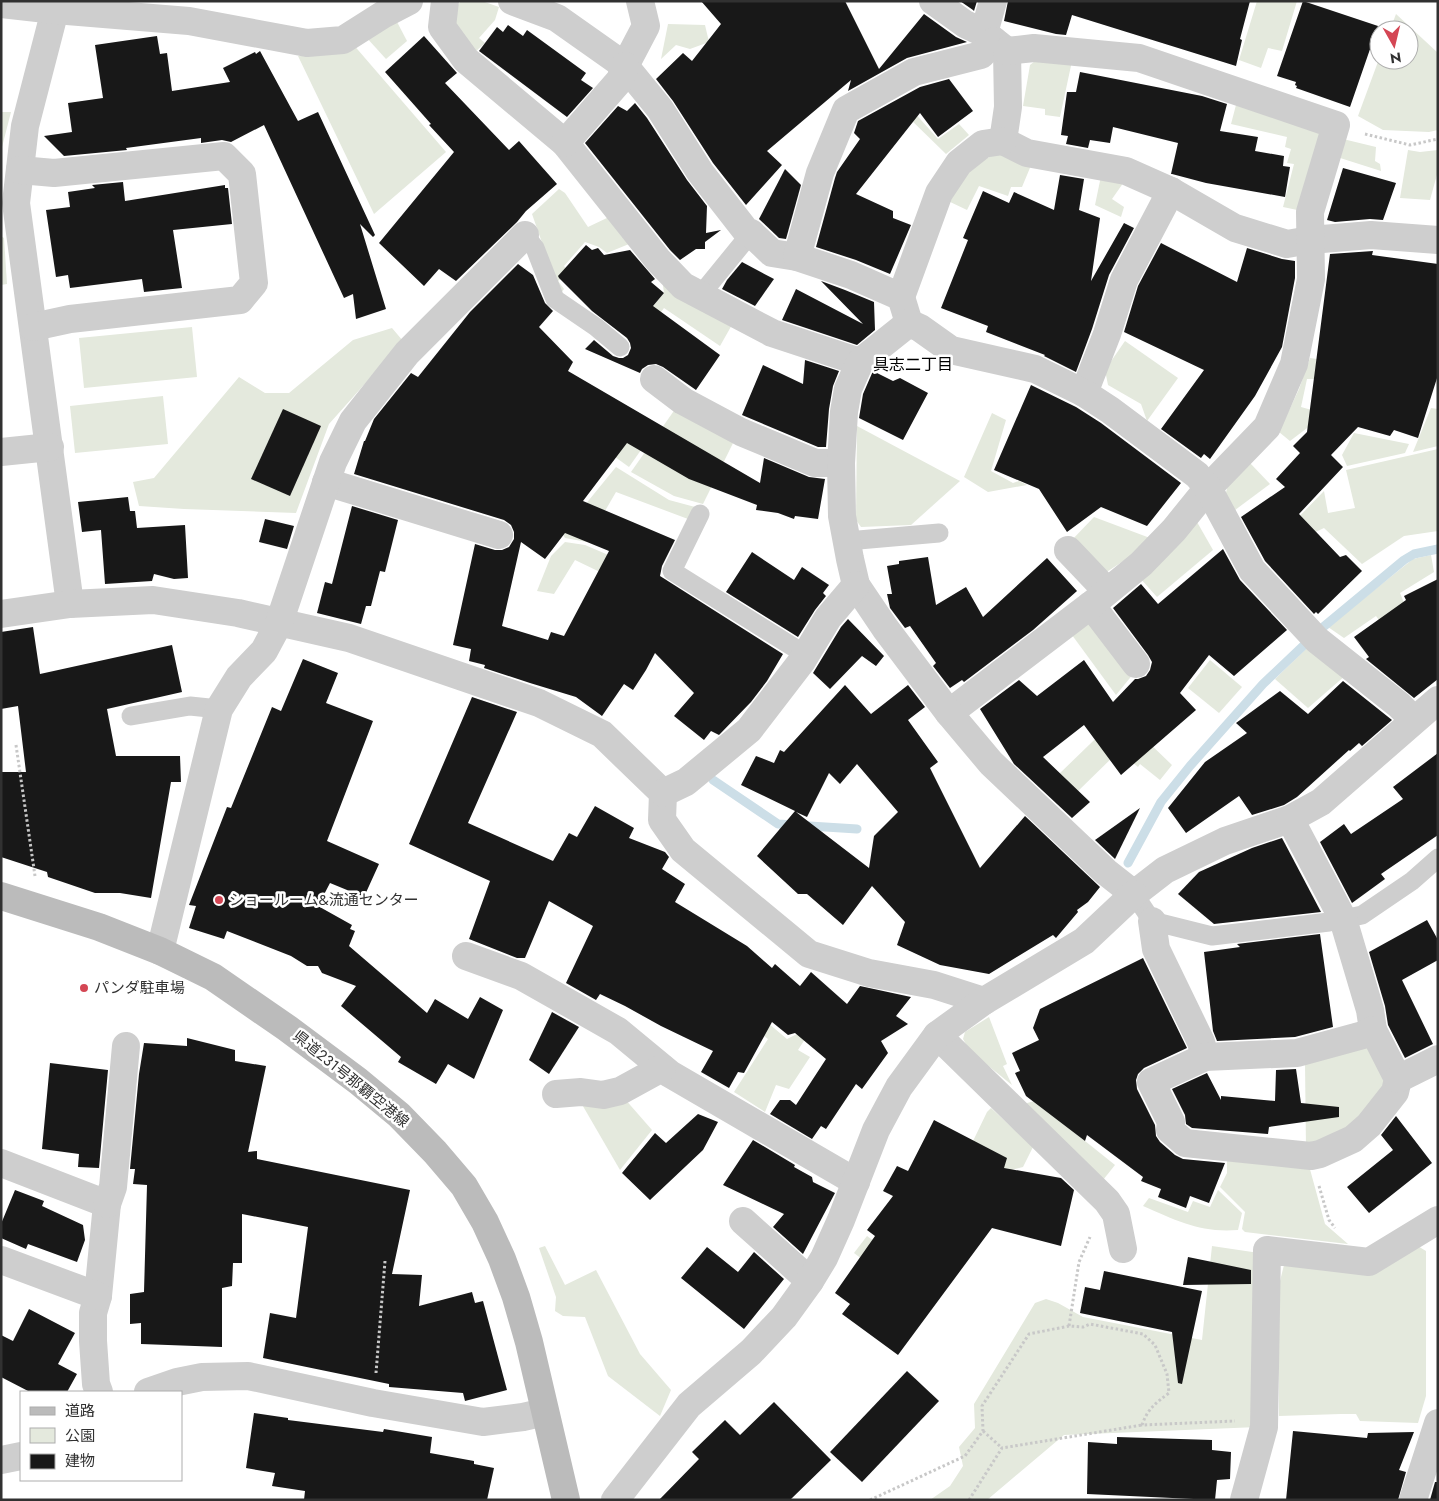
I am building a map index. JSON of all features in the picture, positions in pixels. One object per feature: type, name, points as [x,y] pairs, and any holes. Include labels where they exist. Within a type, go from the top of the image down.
[{"type":"main road","name":"県道231号那覇空港線","points":[[1,896],[99,927],[160,951],[213,977],[287,1028],[358,1081],[399,1115],[435,1152],[464,1186],[502,1259],[516,1296],[529,1342],[566,1500]]},
{"type":"street","points":[[1,4],[59,6],[189,21],[307,43],[343,40],[381,8],[409,1]]},
{"type":"street","points":[[445,1],[442,27],[466,60],[565,143],[658,260],[683,286],[702,298],[772,333],[860,362]]},
{"type":"street","points":[[512,1],[557,18],[625,66],[660,109],[700,172],[746,231],[772,253],[797,257],[851,275],[902,297]]},
{"type":"street","points":[[565,143],[620,80],[625,66],[646,26],[640,1]]},
{"type":"street","points":[[933,1],[965,24],[995,41],[1034,48],[1139,58],[1336,125],[1310,212],[1310,279],[1294,364],[1267,427],[1208,488],[1174,530],[1141,564],[949,713]]},
{"type":"street","points":[[994,1],[995,41],[1008,107],[1004,140]]},
{"type":"street","points":[[59,6],[25,126],[20,170],[9,204],[33,327],[70,604]]},
{"type":"street","points":[[797,257],[820,173],[846,110],[914,72],[981,54],[995,41]]},
{"type":"street","points":[[909,323],[902,297],[939,192],[959,164],[983,144],[1004,140],[1026,153],[1126,171],[1172,191],[1235,228],[1287,244],[1310,240],[1371,235],[1438,240]]},
{"type":"street","points":[[20,170],[54,173],[224,156],[242,174],[254,283],[240,300],[70,319],[33,327]]},
{"type":"street","points":[[1084,393],[1107,334],[1124,280],[1172,191]]},
{"type":"street","points":[[160,951],[220,709],[239,677],[264,651],[279,622],[333,462],[353,421],[406,353],[525,235]]},
{"type":"street","points":[[909,323],[920,328],[952,350],[1035,369],[1084,393],[1110,410],[1197,475],[1208,488],[1252,570],[1312,634],[1399,705],[1414,720]]},
{"type":"street","points":[[909,323],[860,362],[848,389],[844,412],[841,463],[842,516],[856,585],[885,628],[949,713],[991,763],[1106,872],[1134,894]]},
{"type":"street","points":[[654,379],[683,400],[741,432],[816,463],[841,463]]},
{"type":"street","points":[[1,452],[50,447]]},
{"type":"street","points":[[326,482],[499,536]]},
{"type":"street","points":[[1068,550],[1099,598],[1136,664]]},
{"type":"street","points":[[663,794],[686,782],[750,730],[806,655],[828,618],[856,585]]},
{"type":"street","points":[[1,614],[70,604],[153,600],[238,613],[349,638],[539,703],[602,734],[663,794],[662,820],[683,850],[809,954],[869,973],[934,984],[984,1001]]},
{"type":"street","points":[[615,1500],[689,1405],[751,1352],[784,1317],[810,1281],[824,1258],[841,1220],[876,1130],[899,1087],[937,1035],[984,1001],[1084,941],[1134,894],[1165,870],[1224,842],[1290,819],[1321,802],[1438,700]]},
{"type":"street","points":[[1290,819],[1343,919],[1370,1010],[1373,1030],[1398,1079],[1396,1092],[1369,1125],[1353,1139],[1320,1154],[1311,1156],[1186,1143],[1170,1130],[1171,1122],[1151,1082],[1205,1057],[1297,1053],[1363,1035],[1373,1030]]},
{"type":"street","points":[[1152,921],[1156,949],[1201,1042],[1205,1057]]},
{"type":"street","points":[[466,956],[522,976],[618,1030],[662,1068],[856,1182]]},
{"type":"street","points":[[937,1035],[1107,1201],[1116,1214],[1123,1249]]},
{"type":"street","points":[[99,1391],[96,1384],[93,1314],[98,1296],[107,1204],[113,1187],[126,1046]]},
{"type":"street","points":[[1398,1079],[1438,1060]]},
{"type":"street","points":[[556,1094],[581,1092],[604,1095],[620,1091],[662,1068]]},
{"type":"street","points":[[1,1163],[107,1204]]},
{"type":"street","points":[[1244,1500],[1264,1428],[1267,1250],[1369,1262],[1438,1220]]},
{"type":"street","points":[[743,1221],[810,1281]]},
{"type":"street","points":[[1,1260],[98,1296]]},
{"type":"street","points":[[151,1391],[177,1382],[202,1377],[248,1376],[373,1403],[483,1422],[545,1412]]},
{"type":"street","points":[[1413,1500],[1438,1423]]},
{"type":"street","points":[[1,1460],[20,1456]]},
{"type":"lane","points":[[702,298],[706,287],[750,233]]},
{"type":"lane","points":[[525,235],[535,248],[556,299],[596,327],[620,347]]},
{"type":"lane","points":[[700,514],[672,572],[806,655]]},
{"type":"lane","points":[[847,541],[939,533]]},
{"type":"lane","points":[[131,716],[190,706],[220,709]]},
{"type":"lane","points":[[1134,894],[1152,921],[1212,936],[1328,922],[1362,915],[1412,881],[1438,858]]},
{"type":"path","points":[[1336,125],[1410,145],[1438,139]]},
{"type":"path","points":[[16,745],[37,886],[35,907]]},
{"type":"path","points":[[1311,1156],[1326,1212],[1329,1220],[1337,1230]]},
{"type":"path","points":[[373,1403],[385,1262]]},
{"type":"path","points":[[1069,1326],[1079,1262]]},
{"type":"path","points":[[870,1500],[964,1456],[983,1431],[982,1406],[1029,1334],[1090,1324],[1143,1334],[1155,1345],[1167,1374],[1169,1393],[1152,1406],[1146,1414],[1142,1425]]},
{"type":"path","points":[[969,1500],[1002,1448],[1142,1425],[1264,1421]]},
{"type":"path","points":[[983,1431],[1002,1448]]},
{"type":"green space","points":[[461,1],[482,1],[499,7],[495,20],[479,38],[485,43],[475,52],[454,31],[451,13]]},
{"type":"green space","points":[[1257,1],[1297,1],[1282,51],[1268,48],[1261,68],[1239,60]]},
{"type":"green space","points":[[1396,14],[1402,20],[1394,20]]},
{"type":"green space","points":[[396,20],[407,41],[386,59],[366,37]]},
{"type":"green space","points":[[668,24],[705,25],[709,42],[690,49],[676,45],[661,59]]},
{"type":"green space","points":[[1419,35],[1438,53],[1438,130],[1429,132],[1383,130],[1358,116],[1375,70],[1419,70]]},
{"type":"green space","points":[[352,43],[446,152],[374,214],[298,56],[330,52]]},
{"type":"green space","points":[[1035,61],[1072,61],[1060,117],[1045,115],[1045,109],[1023,106],[1030,65]]},
{"type":"green space","points":[[1236,105],[1322,130],[1302,211],[1283,207],[1294,164],[1287,163],[1291,149],[1285,147],[1287,137],[1231,124]]},
{"type":"green space","points":[[913,111],[938,139],[959,124],[969,135],[946,154],[906,115]]},
{"type":"green space","points":[[1,112],[11,112],[1,151]]},
{"type":"green space","points":[[1343,139],[1376,147],[1375,161],[1380,164],[1381,171],[1337,157]]},
{"type":"green space","points":[[1408,150],[1420,152],[1438,150],[1438,171],[1430,200],[1400,198]]},
{"type":"green space","points":[[999,152],[1032,163],[1022,187],[1011,187],[1008,196],[979,186],[967,210],[946,200],[966,169]]},
{"type":"green space","points":[[1101,176],[1126,179],[1112,199],[1124,207],[1121,217],[1095,205]]},
{"type":"green space","points":[[559,189],[565,193],[588,227],[609,217],[629,244],[607,253],[599,247],[585,242],[564,266],[569,272],[558,281],[564,289],[560,294],[532,214]]},
{"type":"green space","points":[[1,236],[4,238],[7,284],[1,285]]},
{"type":"green space","points":[[662,278],[733,323],[720,346],[664,308],[637,345],[626,338],[664,293]]},
{"type":"green space","points":[[192,327],[197,377],[84,388],[79,338]]},
{"type":"green space","points":[[392,328],[403,341],[329,424],[296,513],[139,506],[133,482],[154,478],[239,377],[265,393],[289,393],[353,340]]},
{"type":"green space","points":[[1125,341],[1178,378],[1147,421],[1141,404],[1108,385],[1105,370]]},
{"type":"green space","points":[[1310,358],[1317,359],[1314,379],[1307,379],[1301,407],[1351,421],[1315,422],[1290,441],[1279,432],[1299,389]]},
{"type":"green space","points":[[163,396],[168,444],[75,453],[70,406]]},
{"type":"green space","points":[[678,405],[735,439],[703,504],[674,496],[631,472]]},
{"type":"green space","points":[[1431,408],[1438,409],[1438,446],[1413,452]]},
{"type":"green space","points":[[992,413],[1006,420],[991,471],[1013,483],[1019,481],[1027,485],[988,492],[964,477]]},
{"type":"green space","points":[[857,426],[960,481],[911,525],[861,527],[856,520]]},
{"type":"green space","points":[[608,427],[641,450],[629,467],[597,444]]},
{"type":"green space","points":[[1354,433],[1409,444],[1405,453],[1347,466],[1342,455]]},
{"type":"green space","points":[[1438,449],[1438,531],[1404,536],[1362,564],[1324,528],[1303,538],[1292,524],[1324,491],[1328,513],[1355,508],[1346,470]]},
{"type":"green space","points":[[1250,463],[1270,484],[1231,513],[1225,497],[1228,484]]},
{"type":"green space","points":[[616,467],[669,500],[695,507],[688,519],[616,492],[587,542],[565,538],[562,533]]},
{"type":"green space","points":[[1094,517],[1150,538],[1128,558],[1102,575],[1070,542]]},
{"type":"green space","points":[[1197,522],[1213,550],[1157,597],[1140,578]]},
{"type":"green space","points":[[565,542],[585,545],[667,580],[656,599],[575,560],[554,594],[537,591],[551,556]]},
{"type":"green space","points":[[1431,555],[1434,572],[1400,593],[1417,635],[1399,648],[1376,616],[1344,638],[1328,627],[1413,559]]},
{"type":"green space","points":[[1090,622],[1134,673],[1116,695],[1072,635]]},
{"type":"green space","points":[[1308,647],[1346,675],[1308,708],[1275,679]]},
{"type":"green space","points":[[1210,660],[1242,687],[1219,713],[1188,688]]},
{"type":"green space","points":[[1120,715],[1172,765],[1160,780],[1140,764],[1138,767],[1119,751],[1076,793],[1058,775]]},
{"type":"green space","points":[[726,1008],[762,1018],[787,1039],[801,1032],[807,1036],[798,1050],[810,1057],[789,1089],[776,1085],[765,1112],[734,1092],[768,1039]]},
{"type":"green space","points":[[989,1017],[1007,1064],[1003,1066],[1012,1085],[970,1051],[963,1039],[965,1032]]},
{"type":"green space","points":[[1368,1042],[1387,1082],[1355,1128],[1306,1149],[1305,1063]]},
{"type":"green space","points":[[624,1098],[652,1130],[620,1170],[580,1101]]},
{"type":"green space","points":[[1035,1101],[1115,1165],[1103,1180],[1023,1104]]},
{"type":"green space","points":[[991,1108],[1033,1147],[1023,1167],[1011,1170],[935,1220],[987,1112]]},
{"type":"green space","points":[[1227,1156],[1308,1162],[1325,1224],[1348,1244],[1245,1232],[1242,1229],[1245,1212],[1220,1187],[1227,1173]]},
{"type":"green space","points":[[1218,1190],[1242,1213],[1238,1230],[1200,1228],[1143,1206],[1149,1198],[1188,1212],[1193,1201],[1210,1207]]},
{"type":"green space","points":[[867,1236],[889,1252],[875,1269],[854,1253]]},
{"type":"green space","points":[[1416,1245],[1426,1251],[1426,1396],[1418,1423],[1360,1421],[1356,1414],[1279,1416],[1279,1285],[1284,1265]]},
{"type":"green space","points":[[545,1246],[565,1285],[596,1270],[640,1354],[671,1390],[660,1416],[608,1376],[585,1317],[563,1316],[555,1311],[556,1297],[539,1248]]},
{"type":"green space","points":[[1212,1246],[1259,1253],[1258,1427],[1064,1435],[987,1500],[930,1500],[950,1486],[963,1466],[959,1447],[975,1428],[974,1404],[1035,1303],[1046,1299],[1058,1303],[1083,1317],[1202,1340]]},
{"type":"building","points":[[701,1],[845,1],[879,69],[924,14],[956,37],[967,42],[907,58],[848,91],[851,80],[767,151],[782,165],[746,205],[713,163],[673,101],[656,79],[683,53],[692,61],[721,24]]},
{"type":"building","points":[[960,1],[977,1],[974,11],[973,10]]},
{"type":"building","points":[[1008,1],[1250,1],[1240,39],[1242,40],[1236,66],[1072,15],[1066,35],[1004,21]]},
{"type":"building","points":[[1303,1],[1369,23],[1369,52],[1350,107],[1296,88],[1296,82],[1277,76]]},
{"type":"building","points":[[508,25],[523,36],[527,30],[586,73],[581,80],[593,88],[567,117],[479,51],[497,27],[503,32]]},
{"type":"building","points":[[157,36],[160,54],[167,53],[172,91],[230,82],[223,68],[260,51],[298,121],[318,112],[375,235],[373,237],[360,224],[386,309],[356,319],[353,294],[344,298],[264,125],[231,142],[222,140],[201,143],[201,138],[126,148],[127,150],[64,156],[44,136],[72,132],[68,103],[103,98],[95,45]]},
{"type":"building","points":[[424,36],[457,73],[445,83],[509,150],[519,141],[557,184],[526,211],[456,281],[439,269],[424,286],[379,243],[454,152],[385,72]]},
{"type":"building","points":[[1080,72],[1202,96],[1227,104],[1220,131],[1258,137],[1255,151],[1284,156],[1283,166],[1290,167],[1285,197],[1206,183],[1171,174],[1178,143],[1113,127],[1110,143],[1090,140],[1088,148],[1066,144],[1068,136],[1061,135],[1067,92],[1076,92]]},
{"type":"building","points":[[949,79],[973,111],[938,137],[920,113],[856,194],[893,211],[893,218],[911,225],[890,274],[816,247],[837,172],[860,139],[854,133],[858,121],[920,87]]},
{"type":"building","points":[[635,103],[707,206],[706,233],[721,230],[705,242],[705,249],[696,249],[680,260],[585,143],[618,106],[627,111]]},
{"type":"building","points":[[1343,168],[1396,183],[1383,220],[1370,219],[1335,222],[1327,220]]},
{"type":"building","points":[[785,169],[801,185],[786,239],[779,238],[759,219]]},
{"type":"building","points":[[1060,175],[1084,179],[1079,210],[1100,218],[1091,281],[1124,223],[1134,228],[1109,275],[1076,372],[1045,355],[986,332],[988,326],[941,308],[968,240],[963,238],[983,191],[1009,203],[1014,192],[1054,210]]},
{"type":"building","points":[[123,182],[125,201],[225,185],[225,188],[228,188],[232,224],[173,230],[182,288],[144,292],[142,279],[70,288],[68,275],[56,277],[46,210],[70,207],[68,192],[95,188],[92,185]]},
{"type":"building","points":[[1161,243],[1237,282],[1247,248],[1295,261],[1295,278],[1282,347],[1255,396],[1210,459],[1204,454],[1201,458],[1161,429],[1204,370],[1124,332],[1138,286]]},
{"type":"building","points":[[586,245],[592,250],[598,248],[604,255],[630,250],[655,279],[651,282],[664,293],[653,306],[720,355],[696,390],[656,364],[648,365],[640,373],[585,349],[594,340],[613,356],[623,358],[628,355],[631,348],[627,338],[592,311],[558,276]]},
{"type":"building","points":[[1373,251],[1372,255],[1438,264],[1438,375],[1418,438],[1394,430],[1390,436],[1358,427],[1331,455],[1343,467],[1299,514],[1340,557],[1346,555],[1362,571],[1318,614],[1316,612],[1314,614],[1265,561],[1241,517],[1285,487],[1276,479],[1300,453],[1293,446],[1307,432],[1330,254]]},
{"type":"building","points":[[742,262],[774,279],[755,306],[722,289]]},
{"type":"building","points":[[518,264],[533,275],[545,303],[553,311],[539,327],[573,362],[568,371],[760,483],[764,458],[809,477],[825,479],[818,519],[795,516],[794,519],[778,513],[756,510],[757,505],[689,479],[627,443],[583,501],[675,540],[662,566],[660,576],[783,654],[767,681],[751,702],[719,735],[711,731],[704,740],[674,716],[694,693],[655,653],[633,690],[624,684],[602,716],[576,697],[484,668],[485,665],[469,661],[471,649],[453,645],[475,544],[495,550],[509,547],[514,539],[511,525],[504,520],[354,474],[364,441],[374,419],[411,373],[418,377],[470,312]],"holes":[[[565,533],[609,551],[564,636],[551,632],[548,640],[502,626],[521,542],[545,559]]]},
{"type":"building","points":[[821,281],[874,302],[875,330],[857,345],[782,320],[796,289],[863,324]]},
{"type":"building","points":[[805,360],[839,371],[833,386],[829,409],[826,447],[818,447],[742,415],[763,365],[803,384]]},
{"type":"building","points":[[873,371],[893,381],[900,378],[928,393],[903,440],[859,418],[863,394]]},
{"type":"building","points":[[1031,385],[1076,407],[1101,423],[1181,483],[1147,526],[1101,507],[1067,532],[1039,489],[994,470]]},
{"type":"building","points":[[283,409],[321,426],[290,496],[251,479]]},
{"type":"building","points":[[128,497],[130,511],[135,511],[137,528],[185,525],[188,578],[174,579],[154,574],[152,581],[105,584],[101,530],[82,532],[78,502]]},
{"type":"building","points":[[352,506],[398,520],[385,572],[380,571],[371,606],[366,606],[361,624],[317,613],[325,582],[332,584]]},
{"type":"building","points":[[265,519],[294,526],[287,549],[259,542]]},
{"type":"building","points":[[1223,549],[1240,580],[1287,630],[1234,676],[1209,655],[1180,693],[1196,710],[1121,775],[1084,725],[1043,757],[1090,802],[1072,818],[1014,764],[980,709],[1019,680],[1037,696],[1084,660],[1113,702],[1135,679],[1146,676],[1152,662],[1113,608],[1141,584],[1158,604]]},
{"type":"building","points":[[752,552],[794,580],[802,567],[829,585],[823,593],[826,596],[798,637],[726,592]]},
{"type":"building","points":[[928,557],[936,605],[966,587],[983,617],[1047,558],[1077,591],[1033,630],[964,682],[962,680],[950,688],[933,666],[936,663],[910,626],[905,628],[890,608],[887,594],[892,594],[887,566],[899,564],[899,561]]},
{"type":"building","points":[[1438,579],[1438,679],[1414,698],[1366,659],[1369,657],[1354,637],[1406,600],[1404,596]]},
{"type":"building","points":[[848,619],[884,656],[876,666],[862,656],[830,689],[813,673],[841,627]]},
{"type":"building","points":[[33,627],[40,674],[172,645],[182,692],[107,709],[116,756],[180,756],[181,782],[171,782],[151,898],[120,893],[95,893],[48,877],[47,872],[1,857],[1,772],[26,772],[18,706],[1,709],[1,632]]},
{"type":"building","points":[[303,659],[338,673],[326,703],[373,721],[327,841],[379,864],[364,897],[330,883],[318,906],[352,925],[350,929],[355,931],[349,946],[427,1013],[435,999],[468,1019],[480,997],[503,1010],[474,1079],[448,1064],[436,1084],[398,1062],[401,1057],[341,1006],[356,986],[322,973],[318,966],[307,966],[291,956],[227,931],[224,939],[189,928],[196,906],[189,905],[227,807],[231,808],[272,707],[281,711]]},
{"type":"building","points":[[1343,681],[1392,720],[1362,746],[1359,743],[1349,750],[1297,797],[1284,805],[1252,815],[1239,796],[1186,833],[1168,808],[1205,762],[1247,733],[1236,723],[1280,691],[1308,714]]},
{"type":"building","points":[[845,685],[871,714],[908,685],[925,707],[908,720],[938,762],[930,768],[980,868],[1025,816],[1100,887],[1088,902],[1077,910],[1078,912],[1056,938],[1053,935],[989,974],[940,965],[897,945],[905,922],[872,886],[843,925],[807,894],[798,894],[757,856],[795,811],[741,785],[756,756],[774,763],[780,750],[784,752]],"holes":[[[857,764],[898,812],[874,836],[869,868],[796,812],[807,817],[829,773],[840,784]]]},
{"type":"building","points":[[472,697],[517,712],[468,823],[553,861],[569,833],[577,837],[595,806],[634,828],[629,838],[665,852],[669,857],[662,869],[685,884],[675,902],[747,946],[772,968],[775,964],[800,986],[811,972],[847,1004],[860,986],[911,997],[896,1016],[908,1024],[881,1041],[888,1053],[862,1089],[856,1084],[826,1129],[821,1126],[812,1139],[770,1114],[780,1100],[790,1100],[796,1105],[826,1059],[795,1033],[788,1035],[772,1022],[744,1073],[738,1072],[729,1088],[701,1072],[713,1051],[600,994],[596,1000],[566,983],[593,926],[549,901],[525,958],[517,958],[469,939],[490,881],[409,844]]},
{"type":"building","points":[[1438,753],[1438,835],[1381,874],[1385,879],[1352,903],[1320,842],[1344,824],[1351,834],[1403,799],[1393,787]]},
{"type":"building","points":[[1140,808],[1115,859],[1095,840]]},
{"type":"building","points":[[1282,838],[1321,912],[1214,924],[1178,894],[1199,872],[1252,848]]},
{"type":"building","points":[[1427,920],[1438,940],[1438,960],[1402,980],[1433,1044],[1405,1058],[1388,1025],[1385,1006],[1369,952]]},
{"type":"building","points":[[1320,934],[1333,1027],[1295,1037],[1217,1041],[1213,1031],[1204,952],[1240,947],[1237,944]]},
{"type":"building","points":[[1143,958],[1187,1048],[1144,1068],[1138,1074],[1136,1080],[1137,1089],[1155,1125],[1156,1136],[1175,1155],[1183,1159],[1225,1163],[1209,1203],[1190,1196],[1186,1208],[1158,1197],[1161,1189],[1141,1181],[1143,1177],[1087,1135],[1085,1141],[1026,1096],[1015,1073],[1020,1071],[1012,1053],[1039,1040],[1033,1028],[1040,1009]]},
{"type":"building","points":[[552,1012],[579,1027],[549,1074],[529,1060]]},
{"type":"building","points":[[187,1038],[235,1050],[235,1061],[266,1066],[248,1152],[257,1151],[257,1159],[410,1190],[392,1274],[422,1275],[419,1306],[472,1292],[475,1303],[483,1301],[507,1390],[465,1401],[463,1393],[389,1387],[389,1384],[263,1358],[270,1313],[296,1318],[308,1227],[242,1214],[242,1263],[233,1263],[232,1286],[222,1288],[222,1347],[141,1344],[141,1323],[130,1324],[130,1294],[144,1292],[147,1185],[133,1184],[135,1169],[130,1169],[139,1074],[144,1043],[187,1046]]},
{"type":"building","points":[[50,1063],[108,1070],[99,1168],[78,1167],[79,1154],[42,1149]]},
{"type":"building","points":[[1296,1069],[1301,1103],[1339,1107],[1339,1117],[1269,1127],[1268,1134],[1192,1128],[1186,1124],[1185,1115],[1172,1089],[1207,1073],[1221,1100],[1221,1096],[1275,1101],[1276,1070]]},
{"type":"building","points":[[698,1114],[718,1122],[703,1150],[650,1200],[622,1173],[655,1133],[666,1143]]},
{"type":"building","points":[[1396,1116],[1432,1163],[1369,1213],[1347,1187],[1393,1150],[1381,1135]]},
{"type":"building","points":[[934,1120],[1007,1158],[1004,1168],[1061,1178],[1074,1190],[1061,1246],[992,1228],[898,1355],[842,1314],[850,1304],[835,1293],[875,1236],[867,1230],[893,1196],[883,1191],[897,1166],[908,1171]]},
{"type":"building","points":[[753,1140],[795,1165],[794,1167],[812,1177],[813,1182],[835,1193],[803,1254],[773,1227],[784,1214],[723,1185]]},
{"type":"building","points":[[15,1190],[44,1201],[42,1206],[83,1225],[85,1240],[77,1262],[28,1244],[26,1249],[1,1238],[1,1224]]},
{"type":"building","points":[[707,1247],[738,1272],[754,1252],[784,1279],[744,1329],[681,1278]]},
{"type":"building","points":[[1188,1257],[1251,1270],[1251,1284],[1183,1285]]},
{"type":"building","points":[[1104,1271],[1202,1291],[1182,1384],[1178,1383],[1172,1332],[1080,1313],[1085,1287],[1100,1290]]},
{"type":"building","points":[[29,1309],[75,1333],[58,1364],[77,1374],[68,1391],[28,1391],[1,1377],[1,1335],[13,1341]]},
{"type":"building","points":[[907,1371],[939,1401],[862,1482],[830,1452]]},
{"type":"building","points":[[774,1402],[831,1460],[790,1500],[659,1500],[699,1459],[692,1452],[725,1420],[740,1435]]},
{"type":"building","points":[[254,1413],[288,1418],[288,1420],[383,1432],[384,1429],[432,1437],[430,1453],[474,1461],[474,1464],[494,1468],[487,1500],[304,1500],[305,1491],[272,1486],[275,1473],[246,1468]]},
{"type":"building","points":[[1293,1431],[1367,1438],[1368,1433],[1414,1432],[1399,1470],[1406,1472],[1398,1500],[1286,1500]]},
{"type":"building","points":[[1117,1437],[1212,1440],[1212,1450],[1231,1452],[1230,1479],[1217,1480],[1215,1500],[1087,1494],[1088,1442],[1117,1444]]},
{"type":"building","points":[[1435,1482],[1438,1482],[1438,1500],[1430,1500]]},
{"type":"waterway","points":[[1128,863],[1161,802],[1190,766],[1263,684],[1322,628],[1404,560],[1414,554],[1438,549]]},
{"type":"waterway","points":[[713,780],[778,824],[857,829]]},
{"type":"place","name":"ショールーム&流通センター","points":[[219,900]]},
{"type":"place","name":"パンダ駐車場","points":[[84,988]]},
{"type":"district","name":"具志二丁目","points":[[913,364]]}]
